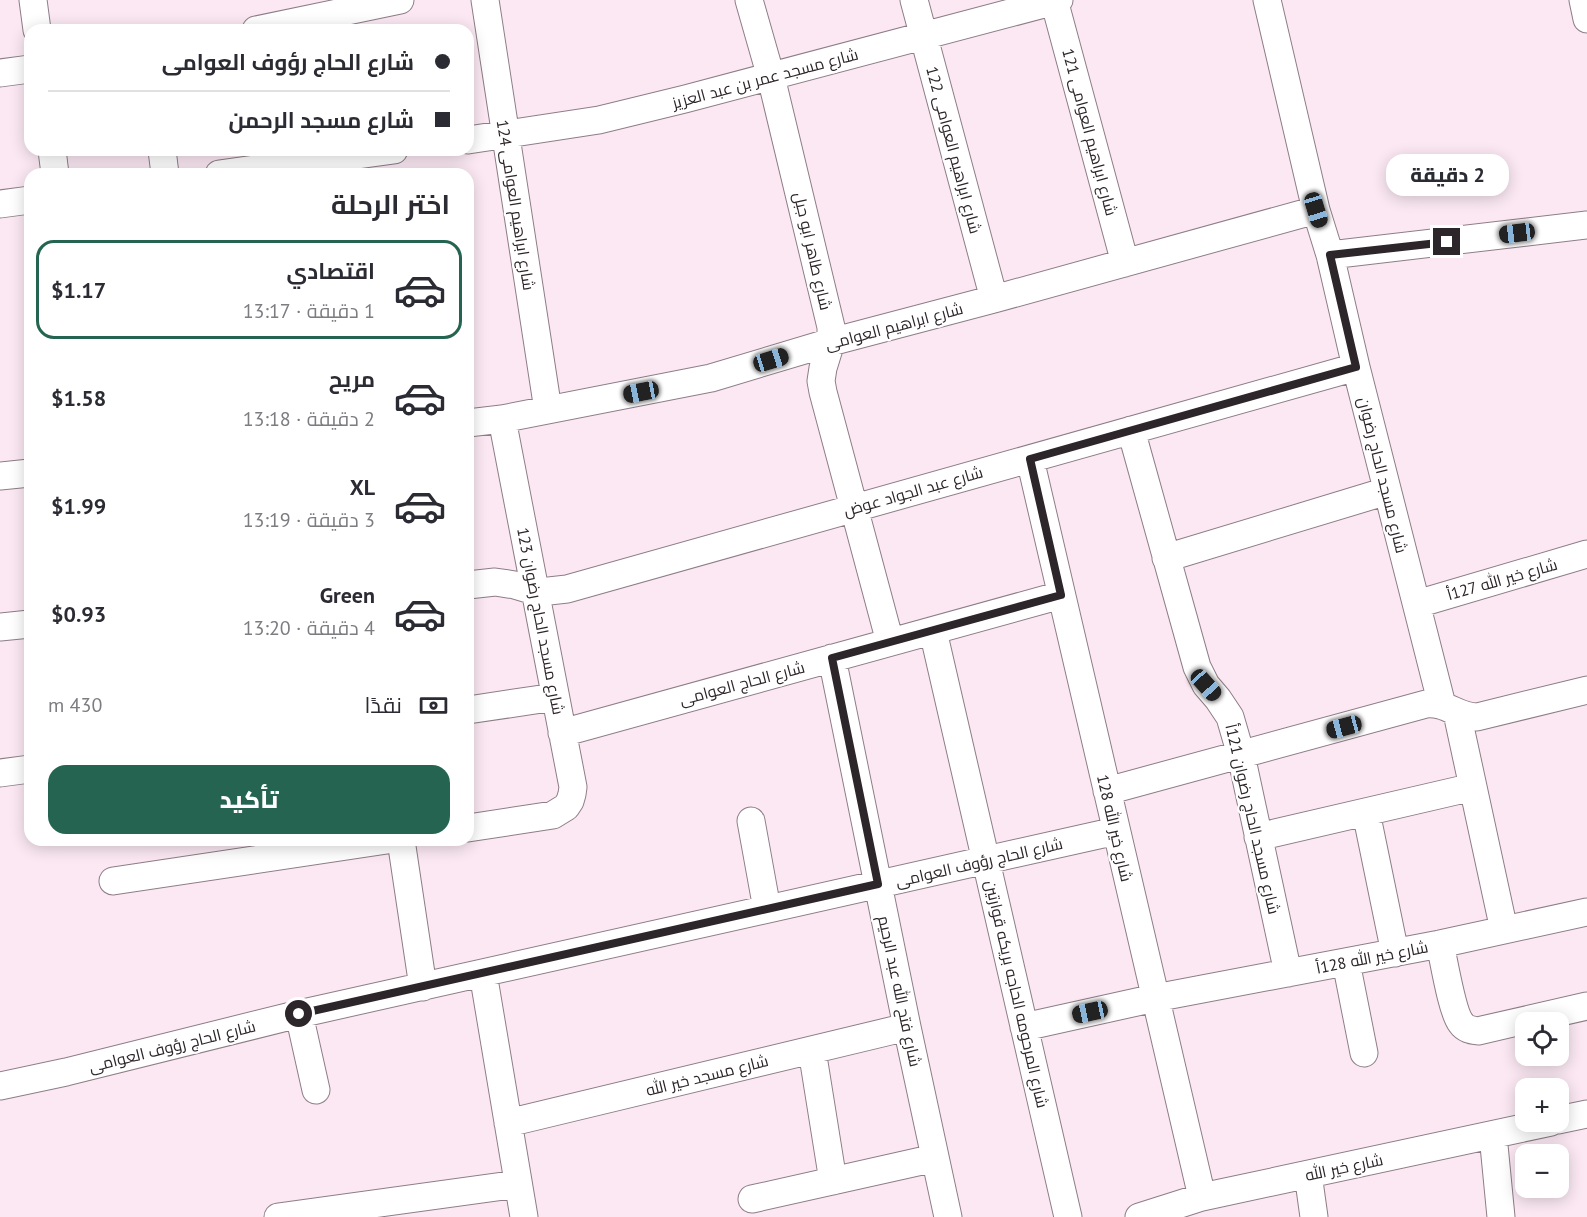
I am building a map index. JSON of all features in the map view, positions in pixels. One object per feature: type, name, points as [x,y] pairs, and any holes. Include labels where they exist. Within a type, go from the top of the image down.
[{"type":"street","points":[[33,0],[36,24]]},
{"type":"street","points":[[285,24],[400,0]]},
{"type":"street","name":"شارع ابراهيم العوامى 124","points":[[484,0],[548,410]]},
{"type":"street","name":"شارع طاهر ابو جبل","points":[[749,0],[771,77],[831,327],[831,342],[821,381],[823,392],[890,642]]},
{"type":"street","name":"شارع ابراهيم العوامى 122","points":[[914,0],[994,299]]},
{"type":"street","name":"شارع مسجد عمر بن عبد العزيز","points":[[474,139],[599,120],[771,77],[1056,0]]},
{"type":"street","name":"شارع ابراهيم العوامى 121","points":[[1056,0],[1125,263]]},
{"type":"street","name":"شارع مسجد الحاج رضوان","points":[[1267,0],[1316,210],[1330,255],[1387,491],[1417,604],[1473,788],[1504,930]]},
{"type":"street","points":[[1583,0],[1587,19]]},
{"type":"street","points":[[0,73],[24,70]]},
{"type":"street","points":[[263,168],[350,156]]},
{"type":"street","points":[[0,204],[24,201]]},
{"type":"street","name":"شارع ابراهيم العوامى","points":[[474,422],[502,419],[711,378],[831,342],[1316,210]]},
{"type":"street","points":[[1330,255],[1587,225]]},
{"type":"street","name":"شارع عبد الجواد عوض","points":[[474,584],[495,582],[535,591],[567,589],[1356,367]]},
{"type":"street","name":"شارع مسجد الحاج رضوان 123","points":[[474,827],[553,815],[566,807],[573,787],[502,419]]},
{"type":"street","name":"شارع مسجد الحاج رضوان 121أ","points":[[1131,430],[1197,667],[1206,685],[1230,717],[1241,755],[1288,973]]},
{"type":"street","name":"شارع خير الله 128","points":[[1030,459],[1202,1197]]},
{"type":"street","points":[[0,476],[24,474]]},
{"type":"street","points":[[1166,558],[1387,491]]},
{"type":"street","name":"شارع خير الله 127أ","points":[[1417,604],[1587,554]]},
{"type":"street","name":"شارع الحاج العوامى","points":[[562,733],[1061,595]]},
{"type":"street","points":[[0,627],[24,625]]},
{"type":"street","name":"شارع المرحومه الحاجه بريكه قوارتين","points":[[933,631],[1068,1217]]},
{"type":"street","name":"شارع فتح الله عبد الرحيم","points":[[832,658],[948,1217]]},
{"type":"street","points":[[1107,791],[1426,704],[1434,704],[1468,717],[1477,717],[1587,690]]},
{"type":"street","points":[[474,709],[555,697]]},
{"type":"street","points":[[0,773],[24,770]]},
{"type":"street","points":[[1258,837],[1473,788]]},
{"type":"street","points":[[1366,812],[1395,953]]},
{"type":"street","points":[[751,821],[767,909]]},
{"type":"street","name":"شارع الحاج رؤوف العوامى","points":[[0,1086],[66,1072],[299,1014],[1116,831]]},
{"type":"street","points":[[113,881],[242,851],[308,846]]},
{"type":"street","points":[[403,846],[423,987]]},
{"type":"street","name":"شارع خير الله 128أ","points":[[1024,1027],[1155,998],[1395,953],[1587,912]]},
{"type":"street","points":[[1440,944],[1456,1016],[1465,1028],[1478,1031],[1587,1006]]},
{"type":"street","points":[[1346,962],[1364,1053]]},
{"type":"street","points":[[483,973],[524,1217]]},
{"type":"street","points":[[299,1014],[316,1090]]},
{"type":"street","name":"شارع مسجد خير الله","points":[[508,1124],[907,1027]]},
{"type":"street","points":[[812,1050],[833,1181]]},
{"type":"street","points":[[1569,1118],[1587,1114]]},
{"type":"street","name":"شارع خير الله","points":[[1139,1217],[1166,1213],[1202,1197],[1515,1130]]},
{"type":"street","points":[[1493,1135],[1501,1217]]},
{"type":"street","points":[[752,1199],[935,1158]]},
{"type":"street","points":[[1308,1174],[1314,1217]]},
{"type":"street","points":[[278,1217],[518,1184]]},
{"type":"route","points":[[299,1014],[878,884],[832,658],[1061,595],[1030,459],[1356,367],[1330,255],[1447,242]]}]
